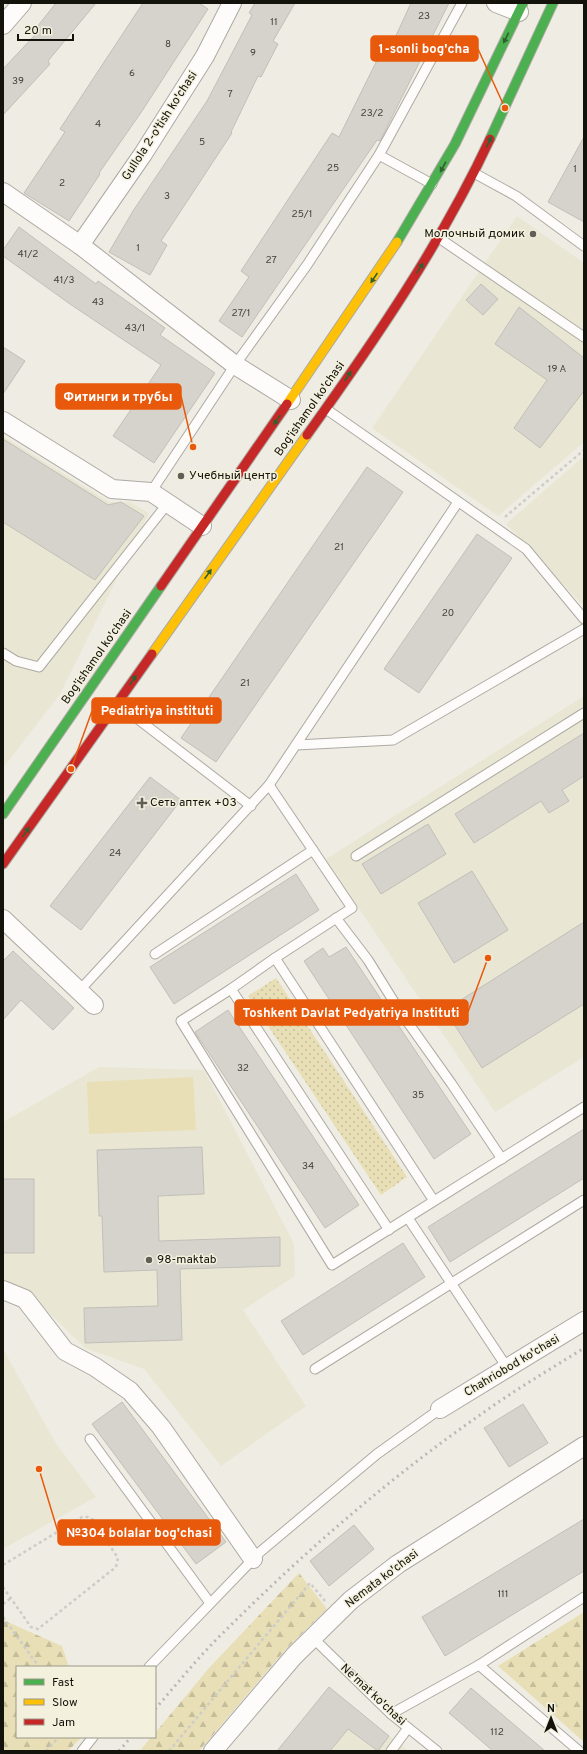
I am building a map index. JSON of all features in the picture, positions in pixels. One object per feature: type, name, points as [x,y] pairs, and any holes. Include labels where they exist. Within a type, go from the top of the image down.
[{"type":"main road","name":"Bog'ishamol ko'chasi","points":[[3,864],[403,295],[439,238],[474,173],[478,157],[554,3]]},
{"type":"main road","name":"Bog'ishamol ko'chasi","points":[[3,814],[202,526],[297,395],[408,226],[458,146],[521,8]]},
{"type":"street","name":"Gullola 2-o'tish ko'chasi","points":[[80,245],[143,154],[205,56],[232,3]]},
{"type":"street","points":[[496,3],[521,8]]},
{"type":"street","points":[[3,25],[18,5]]},
{"type":"street","points":[[3,192],[80,245],[235,365],[297,395]]},
{"type":"street","points":[[3,421],[112,490],[151,492],[202,526]]},
{"type":"street","points":[[3,919],[94,1005]]},
{"type":"street","points":[[3,1290],[25,1299],[65,1351],[95,1367],[130,1391],[161,1427],[253,1559]]},
{"type":"street","name":"Chahriobod ko'chasi","points":[[440,1409],[508,1369],[584,1321]]},
{"type":"street","name":"Nemata ko'chasi","points":[[213,1751],[275,1677],[312,1637],[350,1600],[398,1564],[584,1446]]},
{"type":"lane","points":[[151,492],[235,365],[307,265],[379,155],[462,3]]},
{"type":"lane","points":[[379,155],[433,185]]},
{"type":"lane","points":[[474,173],[516,196],[584,246]]},
{"type":"lane","points":[[439,238],[584,337]]},
{"type":"lane","points":[[323,407],[526,549],[584,620]]},
{"type":"lane","points":[[79,991],[269,786],[458,502]]},
{"type":"lane","points":[[3,653],[16,662],[39,667],[168,504]]},
{"type":"lane","points":[[296,745],[393,740],[584,630]]},
{"type":"lane","points":[[117,702],[251,806]]},
{"type":"lane","points":[[356,856],[584,713]]},
{"type":"lane","points":[[269,786],[352,908],[275,958],[232,989],[181,1021],[332,1265],[584,1107]]},
{"type":"lane","points":[[155,954],[313,850]]},
{"type":"lane","points":[[336,918],[368,960],[399,1010],[451,1083],[502,1159]]},
{"type":"lane","points":[[275,958],[434,1202]]},
{"type":"lane","points":[[232,989],[388,1230]]},
{"type":"lane","points":[[315,1369],[584,1200]]},
{"type":"lane","points":[[408,1218],[508,1369]]},
{"type":"lane","points":[[149,1666],[253,1559],[377,1454],[440,1409]]},
{"type":"lane","points":[[90,1439],[210,1603]]},
{"type":"lane","points":[[391,1714],[479,1665],[584,1597]]},
{"type":"lane","name":"Ne'mat ko'chasi","points":[[312,1637],[391,1714],[437,1751]]},
{"type":"lane","points":[[479,1665],[579,1751]]},
{"type":"lane","points":[[391,1751],[408,1728]]},
{"type":"lane","points":[[82,1751],[92,1738]]},
{"type":"path","points":[[494,527],[584,450]]},
{"type":"path","points":[[3,1564],[82,1517],[92,1519],[118,1558],[116,1567],[38,1629],[31,1628],[3,1587]]},
{"type":"path","points":[[169,1751],[310,1582],[336,1614]]},
{"type":"path","points":[[3,1604],[11,1598]]},
{"type":"path","points":[[3,1617],[38,1666]]},
{"type":"path","points":[[46,1751],[58,1738]]},
{"type":"shaded area","points":[[517,216],[584,263],[584,442],[498,516],[372,428]]},
{"type":"shaded area","points":[[3,436],[109,502],[130,502],[149,513],[60,694],[3,768]]},
{"type":"shaded area","points":[[584,456],[584,606],[506,524]]},
{"type":"shaded area","points":[[584,696],[584,1057],[495,1112],[326,859]]},
{"type":"shaded area","name":"98-maktab","points":[[99,1067],[204,1070],[294,1244],[295,1276],[243,1310],[306,1406],[221,1466],[144,1369],[85,1348],[41,1305],[3,1280],[3,1122]]},
{"type":"shaded area","points":[[3,1349],[55,1442],[96,1497],[3,1549]]},
{"type":"shaded area","points":[[329,1687],[408,1751],[277,1751]]},
{"type":"green space","points":[[276,978],[407,1177],[381,1195],[248,996]]},
{"type":"green space","points":[[193,1077],[196,1130],[89,1134],[87,1082]]},
{"type":"green space","points":[[299,1573],[327,1609],[286,1649],[199,1751],[140,1751],[150,1738],[156,1738],[156,1732],[209,1668]]},
{"type":"green space","points":[[584,1612],[584,1742],[498,1666]]},
{"type":"green space","points":[[3,1620],[62,1646],[69,1666],[16,1666],[16,1738],[81,1738],[68,1751],[3,1751]]},
{"type":"building","points":[[56,3],[96,3],[48,61],[50,64],[3,115],[3,69],[35,35],[33,32]]},
{"type":"building","points":[[143,3],[199,3],[208,9],[142,111],[99,173],[100,174],[69,221],[24,193],[65,132],[60,129]]},
{"type":"building","points":[[255,3],[295,3],[273,41],[278,44],[261,77],[258,76],[231,132],[232,133],[161,241],[167,245],[150,275],[109,252],[133,211],[207,101],[252,15],[249,13]]},
{"type":"building","points":[[411,3],[449,3],[380,141],[377,140],[242,337],[219,321],[249,277],[241,271],[332,133],[339,137],[388,38],[394,40]]},
{"type":"building","points":[[584,137],[584,222],[548,202]]},
{"type":"building","points":[[19,227],[96,284],[98,281],[165,328],[160,335],[215,373],[154,463],[113,436],[161,365],[70,304],[3,256],[3,250]]},
{"type":"building","points":[[481,284],[498,299],[483,315],[466,300]]},
{"type":"building","points":[[519,307],[584,358],[584,391],[540,448],[514,428],[547,380],[495,344]]},
{"type":"building","points":[[3,347],[25,361],[3,394]]},
{"type":"building","points":[[3,439],[108,505],[121,502],[144,516],[95,580],[3,522]]},
{"type":"building","points":[[367,467],[403,492],[216,762],[181,738]]},
{"type":"building","points":[[477,534],[512,558],[419,693],[384,669]]},
{"type":"building","points":[[584,733],[584,776],[562,790],[569,801],[549,813],[541,801],[474,843],[455,814]]},
{"type":"building","points":[[150,777],[181,800],[81,930],[50,906]]},
{"type":"building","points":[[428,824],[446,854],[381,894],[362,864]]},
{"type":"building","points":[[472,871],[508,930],[454,963],[418,903]]},
{"type":"building","points":[[296,874],[319,910],[174,1004],[150,967]]},
{"type":"building","points":[[584,922],[584,1004],[482,1068],[445,1010]]},
{"type":"building","points":[[346,947],[471,1134],[434,1159],[304,961],[323,948],[329,957]]},
{"type":"building","points":[[13,951],[74,1008],[53,1030],[21,1000],[3,1020],[3,961]]},
{"type":"building","points":[[228,1010],[359,1205],[325,1228],[195,1032]]},
{"type":"building","points":[[584,1129],[584,1178],[450,1262],[428,1227]]},
{"type":"building","points":[[202,1147],[204,1194],[158,1196],[159,1241],[280,1237],[280,1266],[180,1269],[182,1340],[85,1343],[84,1308],[158,1306],[157,1270],[104,1272],[102,1216],[99,1216],[97,1150]]},
{"type":"building","points":[[3,1179],[34,1179],[34,1253],[3,1253]]},
{"type":"building","points":[[403,1243],[425,1277],[303,1355],[281,1321]]},
{"type":"building","points":[[122,1402],[226,1542],[196,1564],[92,1424]]},
{"type":"building","points":[[523,1404],[548,1443],[509,1467],[484,1428]]},
{"type":"building","points":[[584,1519],[584,1571],[445,1656],[422,1617]]},
{"type":"building","points":[[354,1525],[374,1549],[329,1586],[310,1561]]},
{"type":"building","points":[[329,1687],[389,1736],[378,1751],[348,1729],[330,1751],[277,1751]]},
{"type":"building","points":[[471,1688],[545,1751],[493,1751],[449,1713]]},
{"type":"railway","points":[[156,1708],[197,1660],[254,1603],[315,1545],[379,1491],[446,1439],[505,1398],[584,1348]]},
{"type":"railway","points":[[119,1751],[130,1738]]},
{"type":"traffic: fast","points":[[397,242],[455,144],[523,3]]},
{"type":"traffic: fast","points":[[490,139],[553,3]]},
{"type":"traffic: fast","points":[[3,814],[161,586]]},
{"type":"traffic: slow","points":[[287,404],[397,242]]},
{"type":"traffic: slow","points":[[152,654],[307,435]]},
{"type":"traffic: jam","points":[[307,435],[406,291],[450,216],[490,139]]},
{"type":"traffic: jam","points":[[161,586],[287,404]]},
{"type":"traffic: jam","points":[[3,864],[152,654]]},
{"type":"place","name":"1-sonli bog'cha","points":[[505,108]]},
{"type":"place","name":"Молочный домик","points":[[533,234]]},
{"type":"place","name":"Фитинги и трубы","points":[[193,447]]},
{"type":"place","name":"Учебный центр","points":[[181,476]]},
{"type":"place","name":"Pediatriya instituti","points":[[71,769]]},
{"type":"place","name":"Сеть аптек +03","points":[[142,803]]},
{"type":"place","name":"Toshkent Davlat Pedyatriya Instituti","points":[[488,958]]},
{"type":"place","name":"98-maktab","points":[[149,1260]]},
{"type":"place","name":"№304 bolalar bog'chasi","points":[[39,1469]]}]
